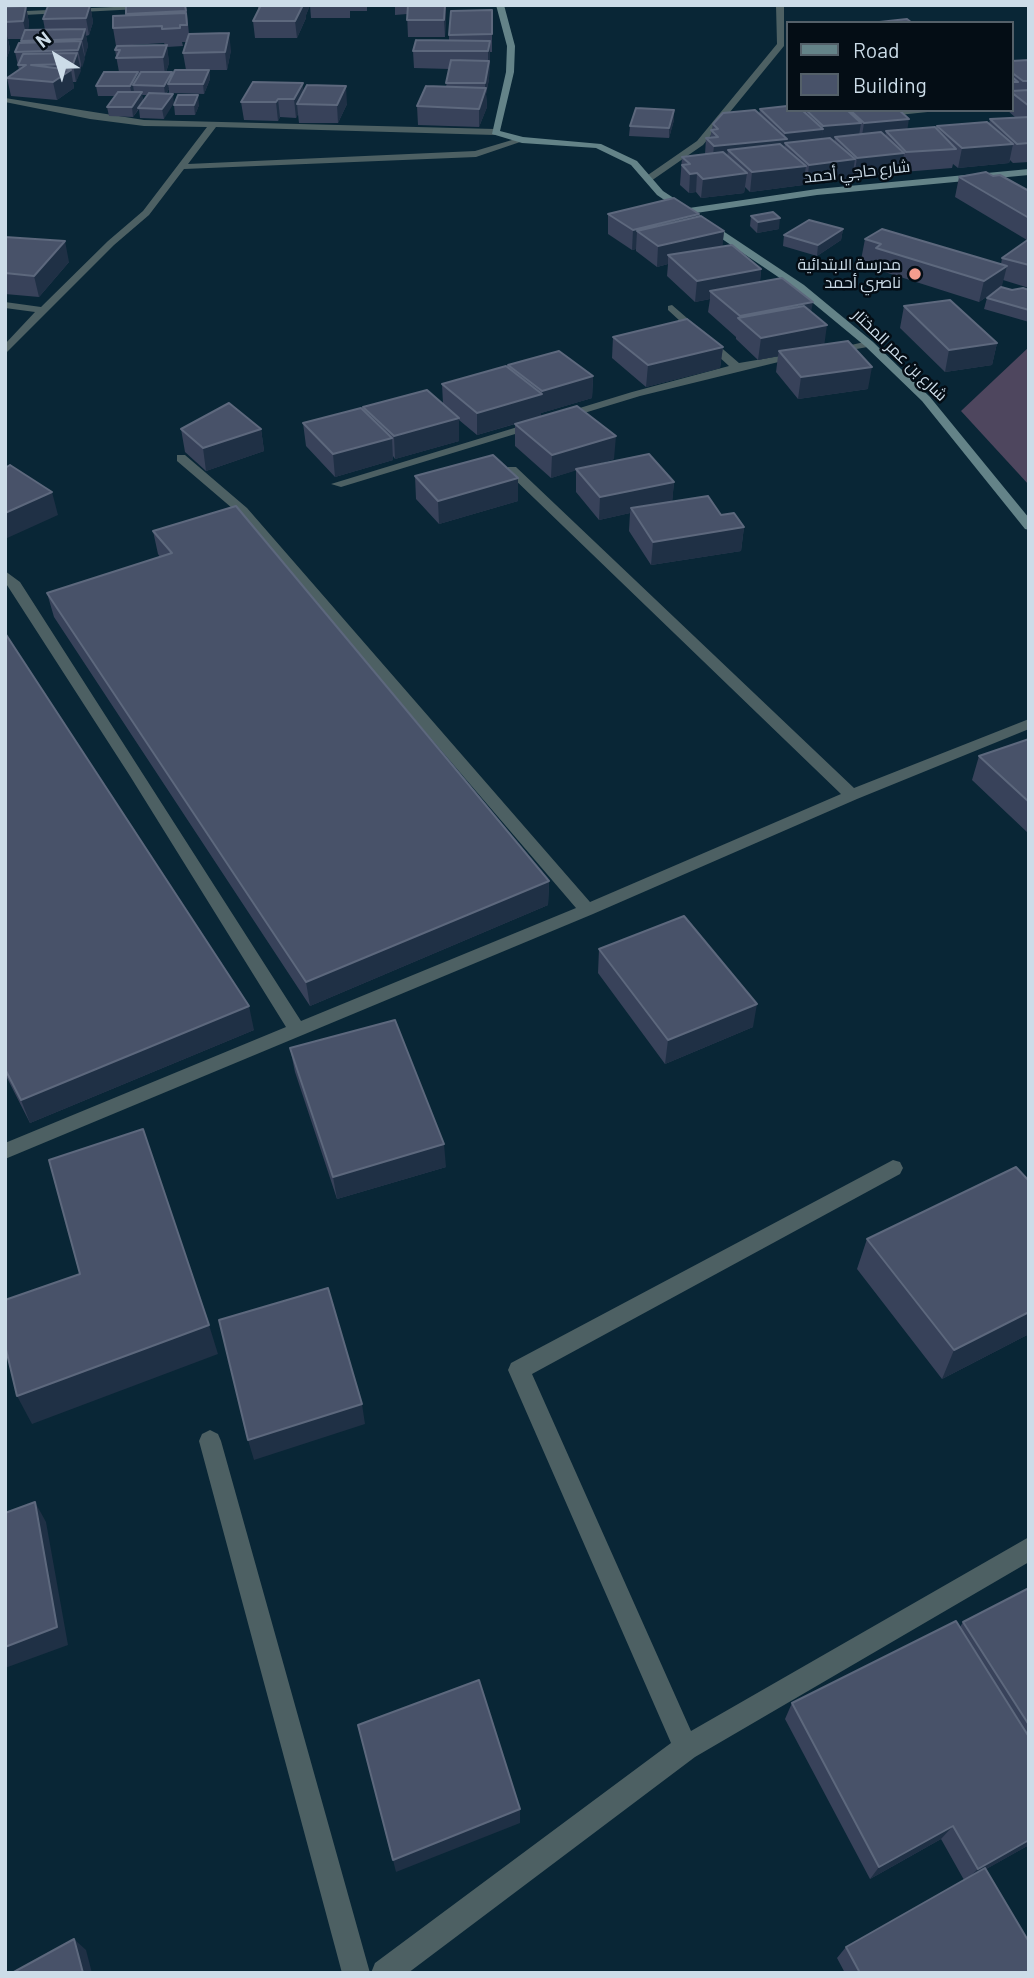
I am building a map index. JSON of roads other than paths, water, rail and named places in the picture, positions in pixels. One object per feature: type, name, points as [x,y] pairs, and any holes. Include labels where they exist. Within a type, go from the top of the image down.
[{"type":"street","points":[[5,14],[33,9],[212,5]]},
{"type":"street","points":[[5,100],[90,117],[144,123],[495,132],[510,72],[511,46],[500,5]]},
{"type":"street","points":[[648,179],[700,143],[781,44],[780,5]]},
{"type":"street","points":[[863,116],[916,112]]},
{"type":"street","points":[[718,121],[731,120]]},
{"type":"street","points":[[5,351],[43,310],[146,213],[214,124]]},
{"type":"street","name":"شارع بن عمر المختار","points":[[495,132],[522,141],[598,146],[635,163],[660,192],[800,286],[869,344],[926,399],[1029,526]]},
{"type":"street","points":[[180,167],[476,154],[522,141]]},
{"type":"street","name":"شارع حاجي أحمد","points":[[689,211],[817,192],[1029,172]]},
{"type":"street","points":[[5,304],[43,310]]},
{"type":"street","points":[[672,308],[737,367]]},
{"type":"street","points":[[337,484],[636,394],[737,367],[869,344]]},
{"type":"street","points":[[181,458],[243,511],[587,910]]},
{"type":"street","points":[[512,470],[852,795]]},
{"type":"street","points":[[5,575],[13,582],[116,742],[298,1031]]},
{"type":"street","points":[[5,1151],[587,910],[852,795],[1029,724]]},
{"type":"street","points":[[686,1748],[519,1370],[893,1168]]},
{"type":"street","points":[[210,1441],[356,1973]]},
{"type":"street","points":[[386,1973],[686,1748],[1029,1549]]},
{"type":"place","name":"مدرسة الابتدائية ناصري أحمد","points":[[915,274]]}]
